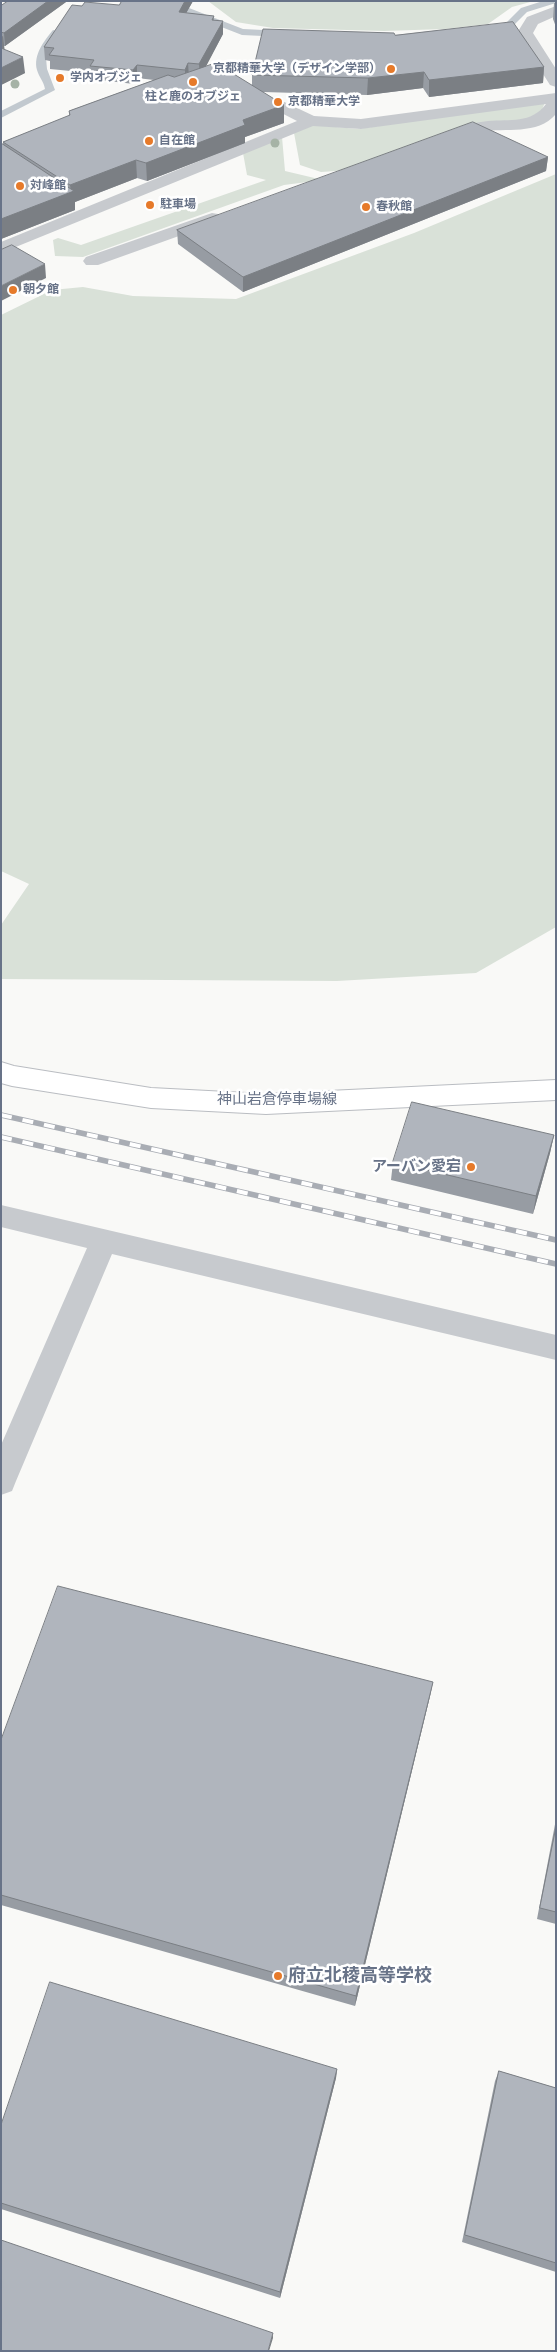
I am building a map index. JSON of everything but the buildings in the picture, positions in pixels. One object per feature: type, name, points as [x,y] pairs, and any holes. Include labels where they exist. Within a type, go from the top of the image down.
[{"type":"main road","name":"神山岩倉停車場線","points":[[1,1072],[12,1076],[151,1098],[266,1104],[556,1090]]},
{"type":"street","points":[[556,11],[535,18],[525,33],[556,82]]},
{"type":"street","points":[[272,102],[311,121],[361,124],[556,98]]},
{"type":"street","points":[[433,144],[478,127],[531,124],[541,119],[556,102]]},
{"type":"street","points":[[1,248],[311,121]]},
{"type":"street","points":[[92,261],[232,210]]},
{"type":"street","points":[[1,1216],[556,1348]]},
{"type":"street","points":[[1,1480],[104,1240]]},
{"type":"shaded area","points":[[208,1],[534,1],[512,7],[488,24],[445,29],[384,31],[273,28],[236,22]]},
{"type":"shaded area","points":[[545,102],[542,110],[525,121],[351,170],[321,172],[300,165],[294,133],[314,125],[358,129]]},
{"type":"shaded area","points":[[282,137],[285,171],[323,180],[284,185],[83,257],[55,256],[53,240],[58,238],[81,245],[266,180],[247,175],[243,153]]},
{"type":"shaded area","points":[[556,174],[556,927],[476,973],[337,981],[1,979],[1,925],[29,884],[1,871],[1,315],[52,290],[83,287],[133,296],[236,299],[414,233]]},
{"type":"waterway","points":[[124,1],[171,4],[242,32],[284,34]]},
{"type":"waterway","points":[[492,28],[508,26],[524,10],[553,1]]},
{"type":"waterway","points":[[1,115],[50,90],[42,69],[41,58],[45,47],[56,32]]},
{"type":"railway","points":[[1,1115],[556,1240]]},
{"type":"railway","points":[[1,1137],[556,1264]]},
{"type":"place","name":"京都精華大学（デザイン学部）","points":[[391,69]]},
{"type":"place","name":"学内オブジェ","points":[[60,78]]},
{"type":"place","name":"柱と鹿のオブジェ","points":[[193,82]]},
{"type":"place","name":"京都精華大学","points":[[278,102]]},
{"type":"place","name":"自在館","points":[[149,141]]},
{"type":"place","name":"対峰館","points":[[20,186]]},
{"type":"place","name":"駐車場","points":[[150,205]]},
{"type":"place","name":"春秋館","points":[[366,207]]},
{"type":"place","name":"朝夕館","points":[[13,290]]},
{"type":"place","name":"アーバン愛宕","points":[[471,1167]]},
{"type":"place","name":"府立北稜高等学校","points":[[278,1976]]}]
